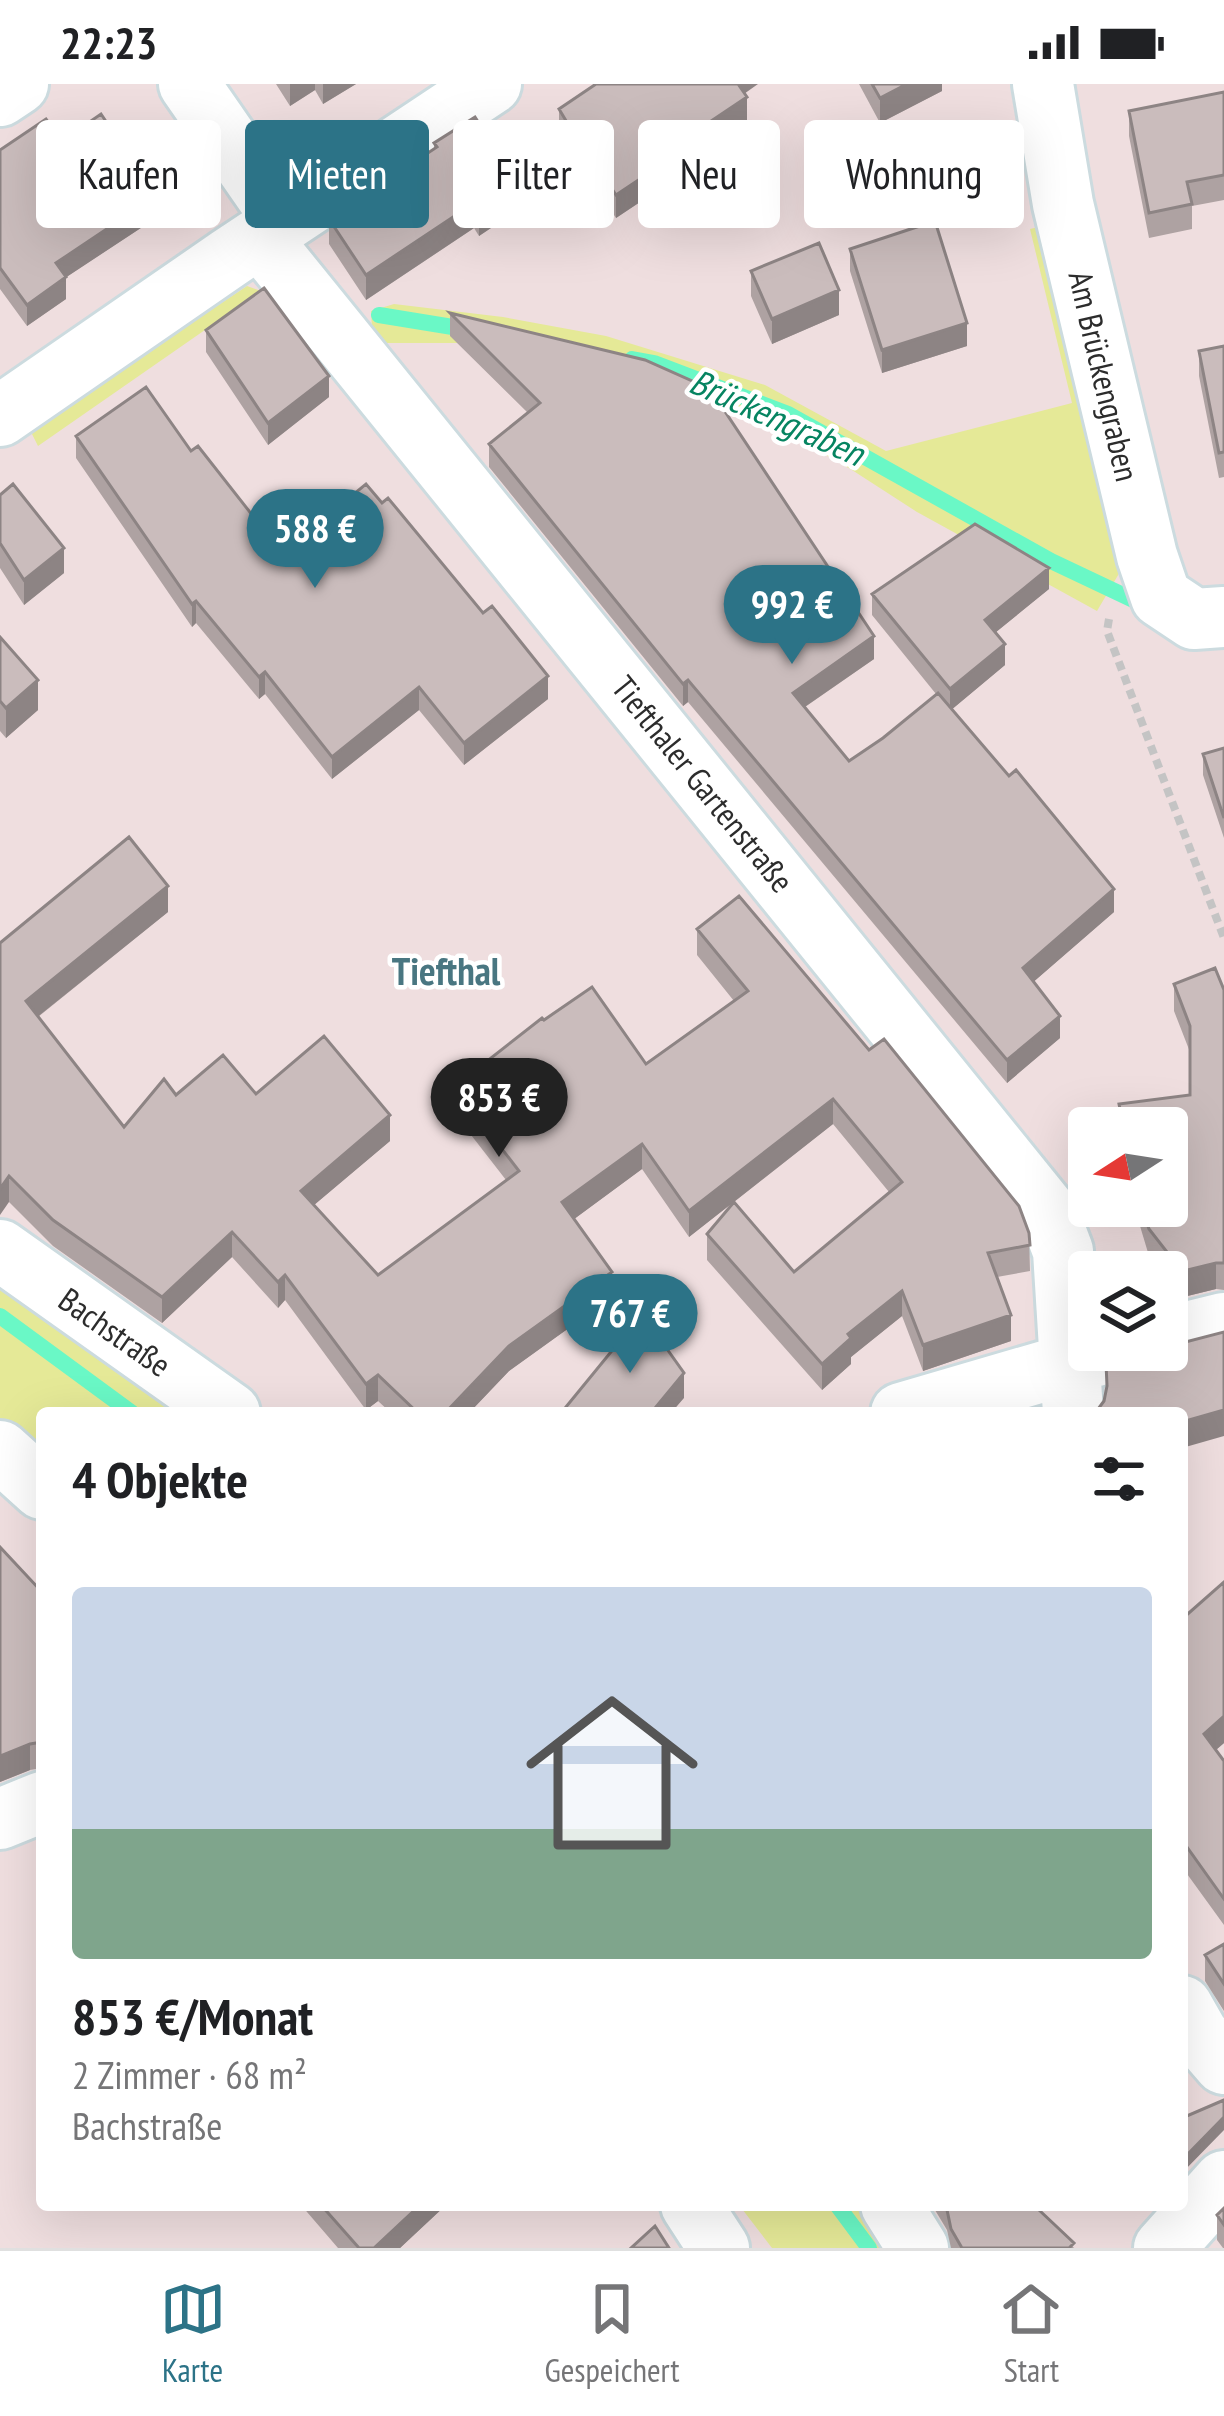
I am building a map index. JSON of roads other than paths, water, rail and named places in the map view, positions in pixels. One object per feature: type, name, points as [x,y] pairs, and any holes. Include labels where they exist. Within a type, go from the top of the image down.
[{"type":"street","points":[[0,96],[18,84]]},
{"type":"street","name":"Tiefthaler Gartenstraße","points":[[189,84],[272,230],[1049,1214],[1063,1251],[1087,1375]]},
{"type":"street","points":[[0,416],[490,84]]},
{"type":"street","name":"Am Brückengraben","points":[[1043,84],[1063,203],[1147,556],[1161,597],[1194,619],[1224,617]]},
{"type":"street","name":"Bachstraße","points":[[0,1250],[222,1407]]},
{"type":"street","points":[[1188,1332],[1224,1323]]},
{"type":"street","points":[[930,1407],[1087,1375]]},
{"type":"street","points":[[0,1451],[36,1484]]},
{"type":"street","points":[[0,1819],[36,1804]]},
{"type":"street","points":[[1188,2016],[1224,2064]]},
{"type":"street","points":[[1164,2248],[1224,2181]]},
{"type":"street","points":[[695,2211],[719,2248]]},
{"type":"street","points":[[895,2211],[918,2248]]},
{"type":"waterway","name":"Brückengraben","points":[[379,315],[471,330]]},
{"type":"waterway","name":"Brückengraben","points":[[632,359],[788,414],[1051,561],[1144,605]]},
{"type":"waterway","points":[[0,1316],[124,1407]]},
{"type":"waterway","points":[[841,2211],[869,2248]]},
{"type":"district","name":"Tiefthal","points":[[446,971]]}]
